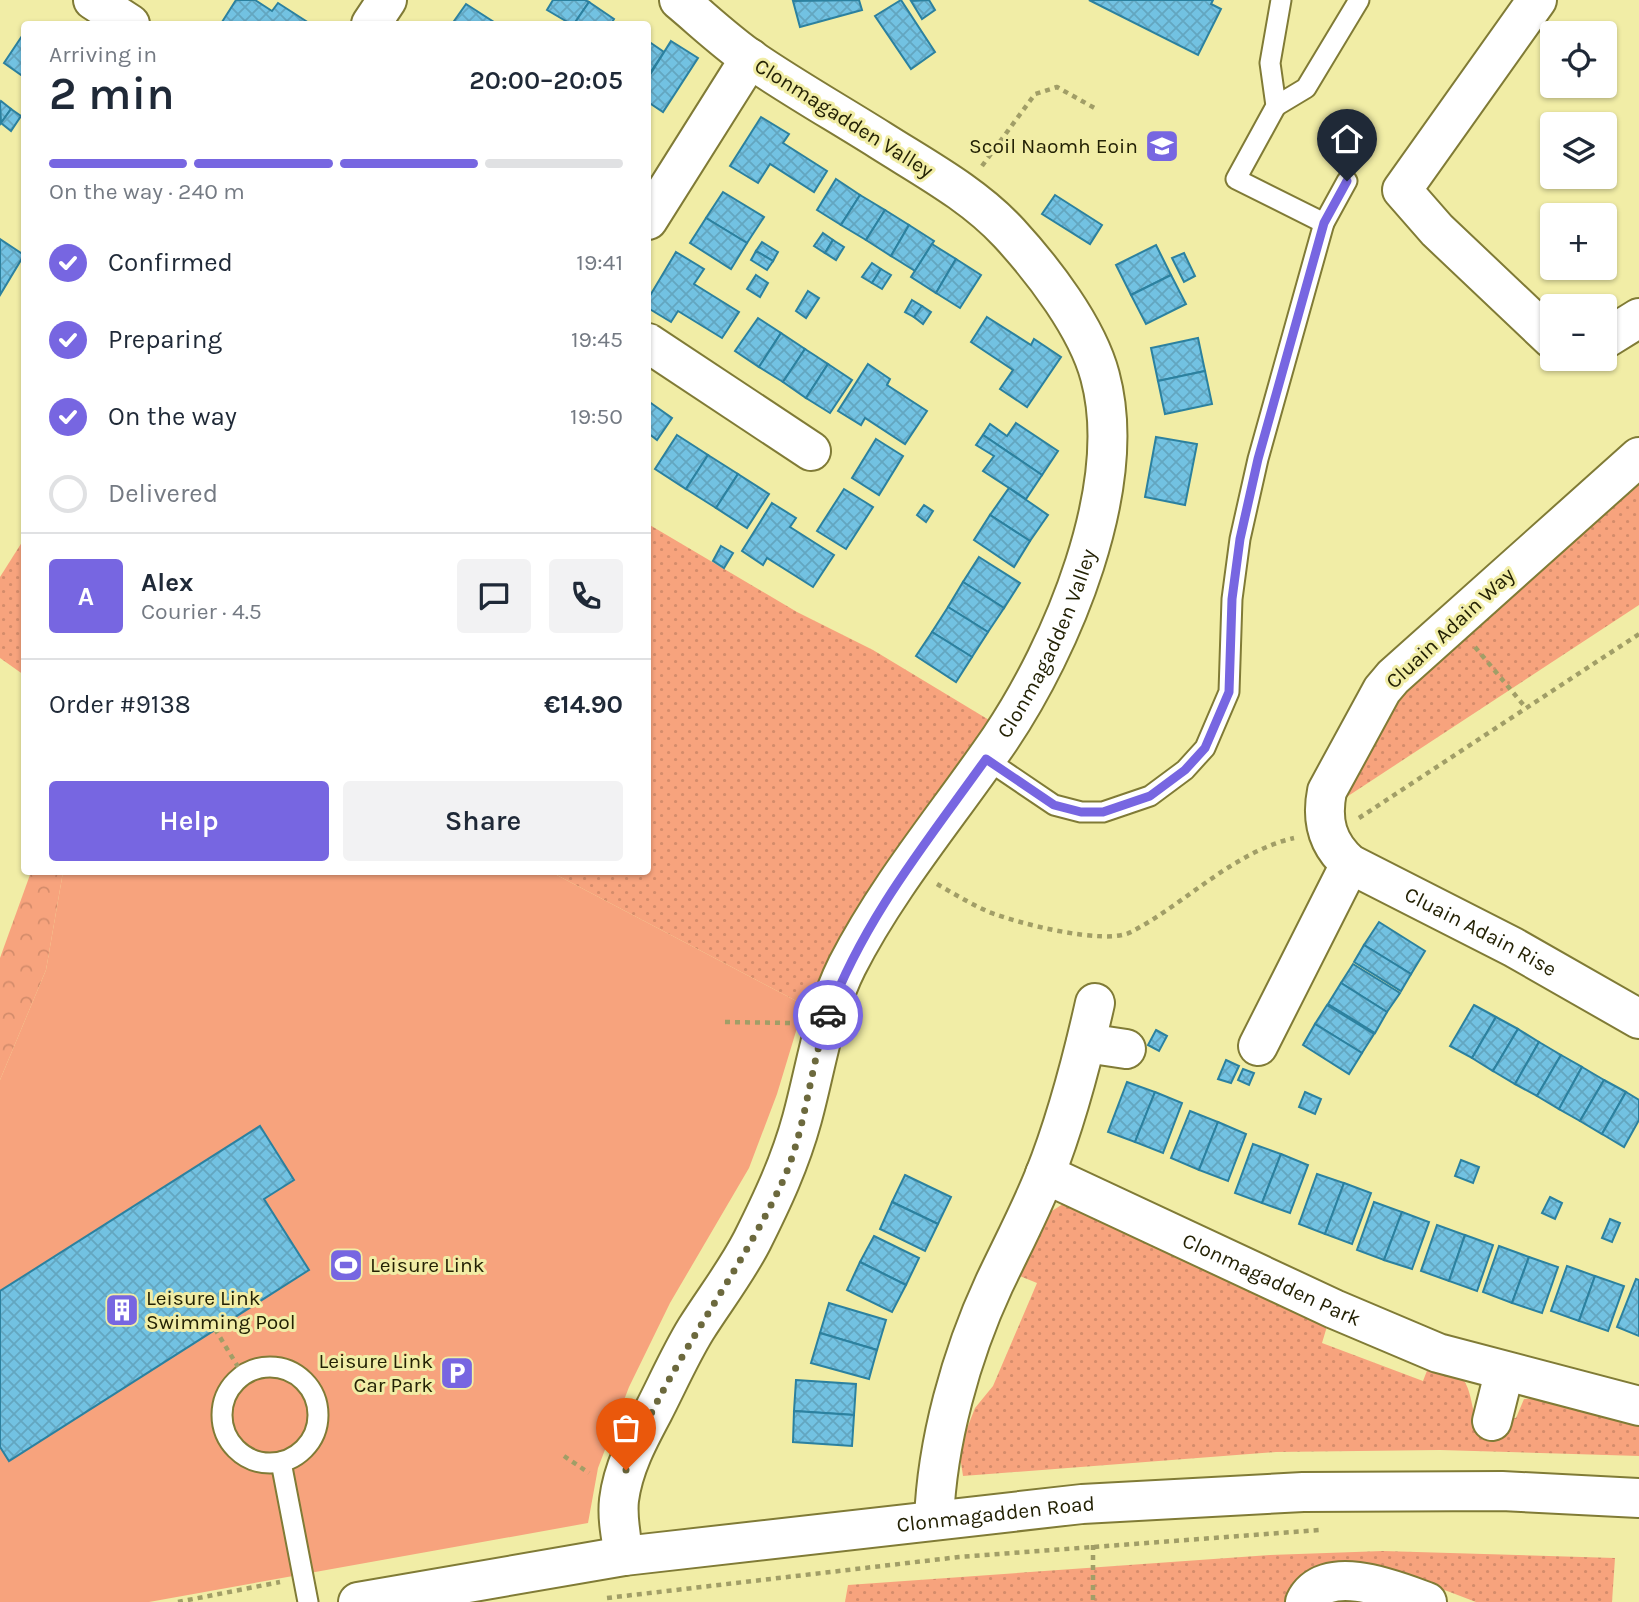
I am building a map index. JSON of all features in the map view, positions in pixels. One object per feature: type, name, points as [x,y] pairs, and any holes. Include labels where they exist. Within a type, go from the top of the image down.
[{"type":"street","points":[[93,0],[126,21]]},
{"type":"street","points":[[373,21],[387,0]]},
{"type":"street","points":[[1537,0],[1402,190],[1437,230],[1540,328]]},
{"type":"street","name":"Clonmagadden Valley","points":[[624,1556],[619,1498],[636,1446],[687,1345],[746,1253],[782,1182],[801,1122],[825,1024],[845,971],[881,904],[986,759],[1038,671],[1070,604],[1093,535],[1106,479],[1107,422],[1100,374],[1076,323],[1046,278],[1008,231],[965,194],[750,58],[683,1]]},
{"type":"street","points":[[651,215],[750,58]]},
{"type":"street","points":[[1617,332],[1639,318]]},
{"type":"street","points":[[651,345],[811,451]]},
{"type":"street","name":"Cluain Adain Way","points":[[1339,851],[1324,808],[1327,791],[1382,690],[1639,457]]},
{"type":"street","points":[[1258,1046],[1339,851]]},
{"type":"street","name":"Cluain Adain Rise","points":[[1339,851],[1639,1019]]},
{"type":"street","points":[[934,1520],[935,1488],[974,1335],[993,1286],[1045,1174],[1086,1043],[1095,1003]]},
{"type":"street","points":[[1086,1043],[1126,1049]]},
{"type":"street","name":"Clonmagadden Park","points":[[1045,1174],[1334,1309],[1438,1353],[1504,1373],[1639,1406]]},
{"type":"street","points":[[1492,1421],[1504,1373]]},
{"type":"street","name":"Clonmagadden Road","points":[[358,1602],[624,1556],[1082,1503],[1303,1492],[1502,1490],[1639,1498]]},
{"type":"street","points":[[1305,1602],[1324,1584],[1348,1580],[1392,1589],[1427,1602]]},
{"type":"lane","points":[[1276,106],[1270,63],[1281,0]]},
{"type":"lane","points":[[1324,223],[1236,179],[1276,106],[1306,88],[1359,0]]},
{"type":"lane","points":[[986,759],[1054,805],[1081,812],[1103,812],[1150,796],[1185,770],[1205,748],[1229,692],[1232,599],[1240,539],[1255,472],[1324,223],[1347,181]]},
{"type":"lane","points":[[273,1367],[301,1379],[311,1391],[317,1405],[314,1434],[295,1456],[281,1462],[267,1463],[239,1452],[223,1427],[225,1397],[243,1375],[258,1368],[273,1367]]},
{"type":"lane","points":[[281,1462],[307,1602]]},
{"type":"path","points":[[965,194],[1007,128],[1035,93],[1057,88],[1098,110]]},
{"type":"path","points":[[1454,622],[1526,708]]},
{"type":"path","points":[[907,866],[989,912],[1108,937],[1130,933],[1264,848],[1294,838],[1322,841],[1339,851],[1526,708],[1639,634]]},
{"type":"path","points":[[725,1022],[825,1024]]},
{"type":"path","points":[[215,1329],[243,1375]]},
{"type":"path","points":[[594,1600],[959,1557],[1093,1545],[1333,1530]]},
{"type":"path","points":[[1093,1545],[1093,1602]]},
{"type":"green space","points":[[1639,471],[1639,605],[1342,800],[1415,668]]},
{"type":"green space","points":[[651,526],[797,612],[873,650],[994,723],[816,1008],[804,1005],[557,875],[651,875]]},
{"type":"green space","points":[[21,544],[21,673],[0,658],[0,577]]},
{"type":"green space","points":[[30,875],[62,875],[46,970],[0,1080],[0,958]]},
{"type":"green space","name":"Leisure Link","points":[[62,875],[557,875],[804,1005],[777,1094],[749,1168],[670,1303],[629,1387],[598,1468],[588,1523],[149,1602],[0,1602],[0,1080],[46,970]]},
{"type":"green space","points":[[1063,1204],[1083,1206],[1328,1323],[1322,1343],[1423,1381],[1430,1363],[1451,1370],[1463,1379],[1474,1413],[1516,1418],[1524,1399],[1540,1398],[1639,1417],[1639,1456],[1440,1450],[1276,1452],[963,1476],[959,1449],[975,1408],[993,1386],[1037,1283],[1015,1274],[1047,1214]]},
{"type":"green space","points":[[1383,1551],[1615,1558],[1612,1602],[1476,1602],[1434,1586],[1286,1602],[845,1602],[848,1585],[1270,1555]]},
{"type":"building","points":[[236,0],[255,0],[272,11],[278,3],[306,21],[223,21]]},
{"type":"building","points":[[553,0],[589,2],[576,21],[566,21],[547,10]]},
{"type":"building","points":[[859,0],[862,10],[800,27],[793,1]]},
{"type":"building","points":[[901,0],[935,52],[911,69],[875,16]]},
{"type":"building","points":[[929,0],[935,10],[922,19],[911,1]]},
{"type":"building","points":[[1089,0],[1213,0],[1211,4],[1221,9],[1198,55]]},
{"type":"building","points":[[589,2],[614,19],[613,21],[576,21]]},
{"type":"building","points":[[466,4],[492,21],[454,21]]},
{"type":"building","points":[[21,38],[21,75],[4,63]]},
{"type":"building","points":[[671,41],[698,58],[663,112],[651,104],[651,73]]},
{"type":"building","points":[[651,43],[664,52],[651,72]]},
{"type":"building","points":[[1,101],[11,109],[1,123],[0,103]]},
{"type":"building","points":[[11,109],[21,116],[11,131],[1,123]]},
{"type":"building","points":[[761,117],[789,134],[783,143],[827,171],[814,192],[770,164],[758,183],[730,166]]},
{"type":"building","points":[[836,179],[860,195],[841,225],[817,210]]},
{"type":"building","points":[[723,192],[764,217],[747,243],[706,218]]},
{"type":"building","points":[[860,195],[885,210],[866,240],[841,225]]},
{"type":"building","points":[[1055,195],[1102,225],[1090,244],[1042,214]]},
{"type":"building","points":[[885,210],[909,225],[891,256],[866,240]]},
{"type":"building","points":[[706,218],[747,243],[731,269],[690,243]]},
{"type":"building","points":[[909,225],[934,241],[915,271],[891,256]]},
{"type":"building","points":[[823,233],[833,240],[825,253],[814,246]]},
{"type":"building","points":[[0,239],[21,253],[21,260],[0,295]]},
{"type":"building","points":[[833,240],[844,247],[836,260],[825,253]]},
{"type":"building","points":[[762,242],[778,252],[773,261],[756,251]]},
{"type":"building","points":[[932,244],[956,259],[936,293],[911,277]]},
{"type":"building","points":[[1156,245],[1171,275],[1131,295],[1116,265]]},
{"type":"building","points":[[756,251],[773,261],[767,270],[751,260]]},
{"type":"building","points":[[676,252],[704,269],[694,284],[739,312],[722,338],[678,311],[671,322],[651,310],[651,294]]},
{"type":"building","points":[[1184,253],[1195,276],[1184,282],[1172,258]]},
{"type":"building","points":[[956,259],[981,275],[960,308],[936,293]]},
{"type":"building","points":[[872,263],[881,269],[872,283],[862,277]]},
{"type":"building","points":[[881,269],[891,275],[882,289],[872,283]]},
{"type":"building","points":[[756,275],[768,283],[760,297],[747,289]]},
{"type":"building","points":[[1171,275],[1186,304],[1146,324],[1131,295]]},
{"type":"building","points":[[808,291],[819,298],[806,318],[796,311]]},
{"type":"building","points":[[912,300],[922,306],[914,317],[905,312]]},
{"type":"building","points":[[922,306],[931,312],[923,324],[914,317]]},
{"type":"building","points":[[987,317],[1031,345],[1034,339],[1061,357],[1027,407],[1000,389],[1013,370],[971,342]]},
{"type":"building","points":[[758,318],[781,333],[759,367],[735,351]]},
{"type":"building","points":[[781,333],[805,349],[783,382],[759,367]]},
{"type":"building","points":[[1198,338],[1205,371],[1158,381],[1151,348]]},
{"type":"building","points":[[805,349],[828,364],[806,398],[783,382]]},
{"type":"building","points":[[828,364],[852,380],[830,413],[806,398]]},
{"type":"building","points":[[868,364],[890,379],[887,385],[927,411],[905,444],[865,418],[861,425],[838,411]]},
{"type":"building","points":[[1205,371],[1212,404],[1165,414],[1158,381]]},
{"type":"building","points":[[651,403],[672,418],[657,440],[651,435]]},
{"type":"building","points":[[1016,423],[1058,451],[1042,475],[983,435],[990,424],[1007,436]]},
{"type":"building","points":[[677,435],[708,455],[686,489],[655,469]]},
{"type":"building","points":[[983,435],[1042,475],[1026,499],[983,471],[994,456],[976,445]]},
{"type":"building","points":[[1156,437],[1197,444],[1185,505],[1145,497]]},
{"type":"building","points":[[876,439],[903,456],[879,495],[852,478]]},
{"type":"building","points":[[708,455],[738,474],[716,508],[686,489]]},
{"type":"building","points":[[738,474],[769,494],[747,528],[716,508]]},
{"type":"building","points":[[1009,488],[1048,515],[1030,541],[990,515]]},
{"type":"building","points":[[844,489],[873,507],[846,549],[817,531]]},
{"type":"building","points":[[772,503],[796,518],[790,527],[834,555],[813,587],[767,558],[763,565],[742,551]]},
{"type":"building","points":[[924,505],[933,511],[926,522],[917,515]]},
{"type":"building","points":[[990,515],[1030,541],[1014,567],[974,540]]},
{"type":"building","points":[[721,546],[733,553],[724,568],[713,561]]},
{"type":"building","points":[[979,557],[1020,583],[1004,608],[963,582]]},
{"type":"building","points":[[963,582],[1004,608],[988,632],[948,607]]},
{"type":"building","points":[[948,607],[988,632],[972,657],[932,632]]},
{"type":"building","points":[[932,632],[972,657],[956,682],[916,656]]},
{"type":"building","points":[[1379,922],[1425,951],[1411,974],[1364,945]]},
{"type":"building","points":[[1364,945],[1411,974],[1401,991],[1354,962]]},
{"type":"building","points":[[1353,964],[1400,993],[1387,1012],[1341,983]]},
{"type":"building","points":[[1341,983],[1387,1012],[1375,1033],[1328,1004]]},
{"type":"building","points":[[1327,1005],[1374,1034],[1362,1053],[1315,1024]]},
{"type":"building","points":[[1474,1005],[1496,1017],[1472,1058],[1450,1046]]},
{"type":"building","points":[[1496,1017],[1518,1029],[1493,1071],[1472,1058]]},
{"type":"building","points":[[1315,1024],[1362,1053],[1349,1074],[1303,1045]]},
{"type":"building","points":[[1518,1029],[1539,1042],[1515,1084],[1493,1071]]},
{"type":"building","points":[[1156,1030],[1167,1036],[1159,1051],[1148,1045]]},
{"type":"building","points":[[1539,1042],[1561,1055],[1537,1096],[1515,1084]]},
{"type":"building","points":[[1561,1055],[1582,1067],[1559,1109],[1537,1096]]},
{"type":"building","points":[[1226,1060],[1239,1066],[1231,1083],[1218,1079]]},
{"type":"building","points":[[1582,1067],[1604,1080],[1580,1121],[1559,1109]]},
{"type":"building","points":[[1243,1069],[1254,1073],[1249,1085],[1238,1080]]},
{"type":"building","points":[[1604,1080],[1626,1092],[1602,1134],[1580,1121]]},
{"type":"building","points":[[1127,1082],[1155,1092],[1135,1142],[1108,1132]]},
{"type":"building","points":[[1155,1092],[1182,1103],[1163,1153],[1135,1142]]},
{"type":"building","points":[[1305,1092],[1321,1099],[1315,1114],[1299,1107]]},
{"type":"building","points":[[1626,1092],[1639,1100],[1639,1120],[1624,1147],[1602,1134]]},
{"type":"building","points":[[1190,1111],[1218,1122],[1199,1170],[1171,1158]]},
{"type":"building","points":[[1218,1122],[1246,1134],[1228,1181],[1199,1170]]},
{"type":"building","name":"Leisure Link Swimming Pool","points":[[260,1126],[294,1180],[264,1199],[309,1270],[9,1461],[0,1447],[0,1291]]},
{"type":"building","points":[[1253,1144],[1281,1154],[1262,1203],[1235,1193]]},
{"type":"building","points":[[1281,1154],[1308,1165],[1290,1213],[1262,1203]]},
{"type":"building","points":[[1461,1160],[1479,1167],[1473,1183],[1455,1176]]},
{"type":"building","points":[[1317,1174],[1344,1183],[1325,1234],[1299,1224]]},
{"type":"building","points":[[905,1175],[951,1197],[938,1224],[892,1202]]},
{"type":"building","points":[[1344,1183],[1371,1193],[1352,1244],[1325,1234]]},
{"type":"building","points":[[1550,1197],[1562,1203],[1555,1219],[1542,1213]]},
{"type":"building","points":[[892,1202],[938,1224],[925,1251],[880,1229]]},
{"type":"building","points":[[1374,1202],[1402,1212],[1384,1260],[1357,1250]]},
{"type":"building","points":[[1402,1212],[1429,1222],[1412,1269],[1384,1260]]},
{"type":"building","points":[[1610,1219],[1620,1223],[1612,1242],[1602,1238]]},
{"type":"building","points":[[1437,1225],[1465,1235],[1449,1281],[1421,1271]]},
{"type":"building","points":[[1465,1235],[1493,1245],[1477,1291],[1449,1281]]},
{"type":"building","points":[[874,1236],[919,1258],[906,1285],[860,1262]]},
{"type":"building","points":[[1499,1246],[1529,1257],[1512,1303],[1483,1292]]},
{"type":"building","points":[[1529,1257],[1558,1267],[1542,1313],[1512,1303]]},
{"type":"building","points":[[860,1262],[906,1285],[892,1312],[847,1290]]},
{"type":"building","points":[[1567,1266],[1595,1276],[1579,1321],[1551,1311]]},
{"type":"building","points":[[1595,1276],[1624,1286],[1608,1331],[1579,1321]]},
{"type":"building","points":[[1636,1279],[1639,1280],[1639,1336],[1617,1327]]},
{"type":"building","points":[[829,1303],[886,1320],[877,1350],[820,1333]]},
{"type":"building","points":[[820,1333],[877,1350],[869,1379],[811,1363]]},
{"type":"building","points":[[796,1380],[856,1384],[854,1415],[794,1411]]},
{"type":"building","points":[[794,1411],[854,1415],[852,1446],[793,1442]]},
{"type":"way so far","points":[[626,1470],[693,1334],[746,1253],[782,1182],[801,1122],[828,1015]]},
{"type":"place","name":"Scoil Naomh Eoin","points":[[1162,146]]},
{"type":"place","name":"Leisure Link","points":[[346,1265]]},
{"type":"place","name":"Leisure Link Swimming Pool","points":[[122,1310]]},
{"type":"place","name":"Leisure Link Car Park","points":[[457,1373]]},
{"type":"route","points":[[828,1015],[845,971],[881,904],[986,759],[1054,805],[1066,810],[1103,812],[1129,806],[1150,796],[1185,770],[1205,748],[1229,692],[1232,599],[1240,539],[1258,459],[1324,223],[1347,181]]}]
